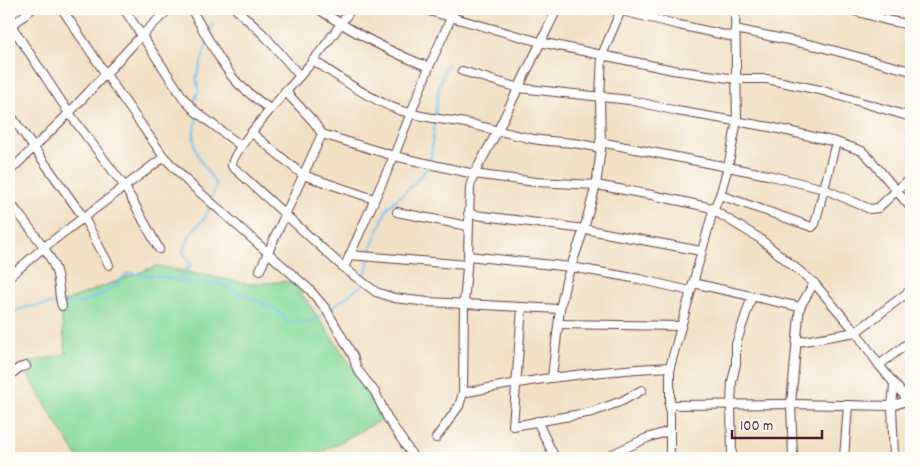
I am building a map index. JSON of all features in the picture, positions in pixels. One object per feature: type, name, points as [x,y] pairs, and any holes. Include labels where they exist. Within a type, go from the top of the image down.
[{"type":"street","points":[[32,9],[10,25],[69,113],[125,187],[159,249]]},
{"type":"street","points":[[62,9],[164,157],[188,182],[309,289],[328,312],[353,356],[358,369],[375,392],[388,419],[414,458]]},
{"type":"street","points":[[124,9],[184,99],[195,111],[241,146]]},
{"type":"street","points":[[9,172],[169,9]]},
{"type":"street","points":[[191,9],[211,45],[234,79],[241,87],[270,109]]},
{"type":"street","points":[[236,9],[269,41],[300,76]]},
{"type":"street","points":[[318,9],[341,24],[404,58],[428,67]]},
{"type":"street","points":[[351,9],[313,60],[285,91],[241,146],[232,159],[232,166],[344,268],[376,292],[394,298],[428,302],[560,309]]},
{"type":"street","points":[[422,9],[540,42],[673,70],[736,78],[767,79],[820,90],[911,117]]},
{"type":"street","points":[[344,268],[394,156],[428,67],[455,9]]},
{"type":"street","points":[[436,438],[459,406],[463,393],[464,303],[468,256],[470,187],[474,174],[497,132],[557,9]]},
{"type":"street","points":[[552,377],[560,309],[566,281],[584,229],[596,186],[601,146],[600,97],[602,55],[617,9],[679,25],[817,46],[911,71]]},
{"type":"street","points":[[670,458],[670,367],[701,252],[728,167],[737,120],[735,9]]},
{"type":"street","points":[[848,9],[911,25]]},
{"type":"street","points":[[313,60],[362,93],[400,110],[435,120],[467,124],[539,140],[601,146],[768,175],[824,189],[873,209],[878,208],[911,177]]},
{"type":"street","points":[[462,71],[519,88],[629,100],[677,111],[737,120],[836,142],[862,152],[871,160],[911,208]]},
{"type":"street","points":[[285,91],[313,121],[322,134],[394,156],[474,174],[536,182],[596,186],[702,204],[759,238],[814,283],[856,332],[894,385],[910,401],[892,406],[791,404],[669,405]]},
{"type":"street","points":[[9,114],[84,218],[109,265]]},
{"type":"street","points":[[252,133],[303,175],[374,199]]},
{"type":"street","points":[[260,270],[322,134]]},
{"type":"street","points":[[720,195],[812,227],[815,224],[836,142]]},
{"type":"street","points":[[9,277],[43,248],[164,157]]},
{"type":"street","points":[[9,201],[43,248],[54,268],[59,281],[62,306]]},
{"type":"street","points":[[397,212],[468,226]]},
{"type":"street","points":[[468,214],[584,229],[701,252]]},
{"type":"street","points":[[350,255],[467,265]]},
{"type":"street","points":[[468,256],[571,267],[752,296],[800,307]]},
{"type":"street","points":[[793,458],[791,404],[800,307],[814,283]]},
{"type":"street","points":[[798,342],[856,332],[911,290]]},
{"type":"street","points":[[732,458],[731,404],[732,382],[736,364],[736,344],[752,296]]},
{"type":"street","points":[[522,307],[513,426],[592,412],[622,401],[642,390]]},
{"type":"street","points":[[559,324],[681,326]]},
{"type":"street","points":[[879,365],[911,341]]},
{"type":"street","points":[[9,376],[19,368],[26,366]]},
{"type":"street","points":[[463,393],[552,377],[670,367]]},
{"type":"street","points":[[894,385],[892,406],[894,458]]},
{"type":"street","points":[[844,458],[848,405]]},
{"type":"street","points":[[537,421],[555,458]]},
{"type":"street","points":[[604,458],[669,431]]},
{"type":"green space","points":[[156,266],[250,284],[293,281],[370,393],[383,419],[311,458],[78,458],[21,364],[66,354],[60,303]]},
{"type":"waterway","points":[[209,33],[213,24]]},
{"type":"waterway","points":[[195,107],[194,102],[199,90],[196,79],[207,43]]},
{"type":"waterway","points":[[435,115],[439,86],[447,64]]},
{"type":"waterway","points":[[197,115],[194,131],[195,146],[200,159],[216,184],[212,198]]},
{"type":"waterway","points":[[430,162],[435,120]]},
{"type":"waterway","points":[[370,254],[388,207],[413,185],[428,167]]},
{"type":"waterway","points":[[177,280],[191,265],[183,252],[191,233],[206,216],[210,205]]},
{"type":"waterway","points":[[364,281],[369,259]]},
{"type":"waterway","points":[[114,286],[128,273],[164,277],[189,283],[220,284],[277,310],[288,323],[314,321],[326,312]]},
{"type":"waterway","points":[[330,309],[362,285]]},
{"type":"waterway","points":[[64,303],[84,303],[111,289]]},
{"type":"waterway","points":[[9,313],[27,307],[59,303]]}]
